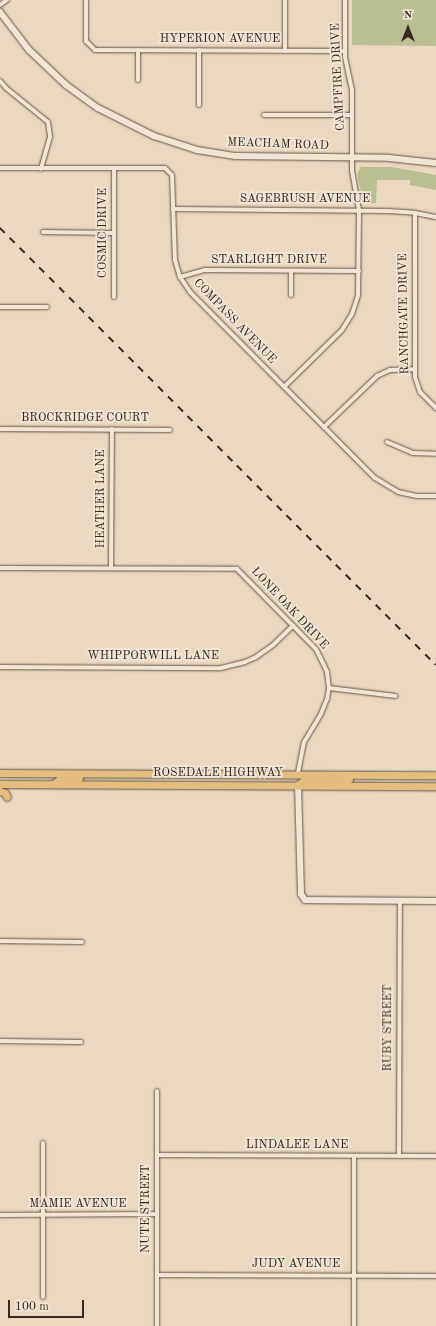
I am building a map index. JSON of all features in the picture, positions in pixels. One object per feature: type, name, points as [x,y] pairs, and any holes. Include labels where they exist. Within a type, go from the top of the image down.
[{"type":"main road","name":"ROSEDALE HIGHWAY","points":[[0,773],[436,775]]},
{"type":"main road","points":[[53,784],[60,779],[118,778],[135,773]]},
{"type":"main road","points":[[221,785],[236,781],[289,781],[293,780],[298,774]]},
{"type":"main road","points":[[298,785],[301,781],[307,779],[399,780],[425,775]]},
{"type":"main road","name":"ROSEDALE HIGHWAY","points":[[0,784],[436,786]]},
{"type":"main road","points":[[0,791],[5,793],[7,797]]},
{"type":"street","points":[[0,5],[7,0]]},
{"type":"street","name":"HYPERION AVENUE","points":[[86,0],[86,41],[95,50],[345,51]]},
{"type":"street","points":[[285,0],[285,51]]},
{"type":"street","name":"CAMPFIRE DRIVE","points":[[284,387],[348,322],[358,296],[359,210],[352,172],[352,90],[345,51],[345,0]]},
{"type":"street","name":"MEACHAM ROAD","points":[[0,12],[29,50],[66,85],[98,108],[154,136],[197,150],[236,156],[405,159],[436,163]]},
{"type":"street","points":[[138,50],[138,80]]},
{"type":"street","points":[[199,50],[199,105]]},
{"type":"street","points":[[0,81],[6,88],[48,122],[50,137],[41,168]]},
{"type":"street","points":[[264,115],[352,115]]},
{"type":"street","name":"COMPASS AVENUE","points":[[0,168],[165,168],[172,175],[173,251],[180,277],[190,292],[382,484],[408,495],[436,496]]},
{"type":"street","name":"COSMIC DRIVE","points":[[114,169],[114,297]]},
{"type":"street","name":"SAGEBRUSH AVENUE","points":[[173,209],[359,210],[415,212],[436,217]]},
{"type":"street","name":"RANCHGATE DRIVE","points":[[415,212],[414,369],[420,392],[436,408]]},
{"type":"street","points":[[43,232],[114,232]]},
{"type":"street","name":"STARLIGHT DRIVE","points":[[180,277],[205,270],[359,271]]},
{"type":"street","points":[[291,270],[291,295]]},
{"type":"street","points":[[0,307],[47,307]]},
{"type":"street","points":[[324,427],[377,376],[390,370],[414,369]]},
{"type":"street","name":"BROCKRIDGE COURT","points":[[0,429],[170,430]]},
{"type":"street","name":"HEATHER LANE","points":[[111,568],[112,429]]},
{"type":"street","points":[[387,442],[413,453],[436,454]]},
{"type":"street","name":"LONE OAK DRIVE","points":[[0,568],[237,569],[320,656],[327,672],[329,688],[325,707],[304,742],[298,774]]},
{"type":"street","name":"WHIPPORWILL LANE","points":[[0,667],[221,668],[232,666],[256,657],[273,645],[293,626]]},
{"type":"street","points":[[329,688],[396,696]]},
{"type":"street","points":[[298,785],[301,894],[305,900],[436,901]]},
{"type":"street","name":"RUBY STREET","points":[[399,1156],[400,901]]},
{"type":"street","points":[[0,942],[82,942]]},
{"type":"street","points":[[0,1041],[81,1042]]},
{"type":"street","name":"NUTE STREET","points":[[156,1326],[157,1091]]},
{"type":"street","points":[[43,1297],[44,1143]]},
{"type":"street","name":"LINDALEE LANE","points":[[157,1155],[436,1156]]},
{"type":"street","points":[[354,1156],[354,1326]]},
{"type":"street","name":"MAMIE AVENUE","points":[[0,1215],[157,1214]]},
{"type":"street","name":"JUDY AVENUE","points":[[157,1274],[436,1276]]},
{"type":"green space","points":[[352,0],[436,0],[436,46],[352,45]]},
{"type":"green space","points":[[361,167],[392,167],[436,175],[436,190],[410,185],[410,180],[377,180],[376,203],[364,204],[358,179],[358,172]]},
{"type":"railway","points":[[0,228],[436,665]]}]
